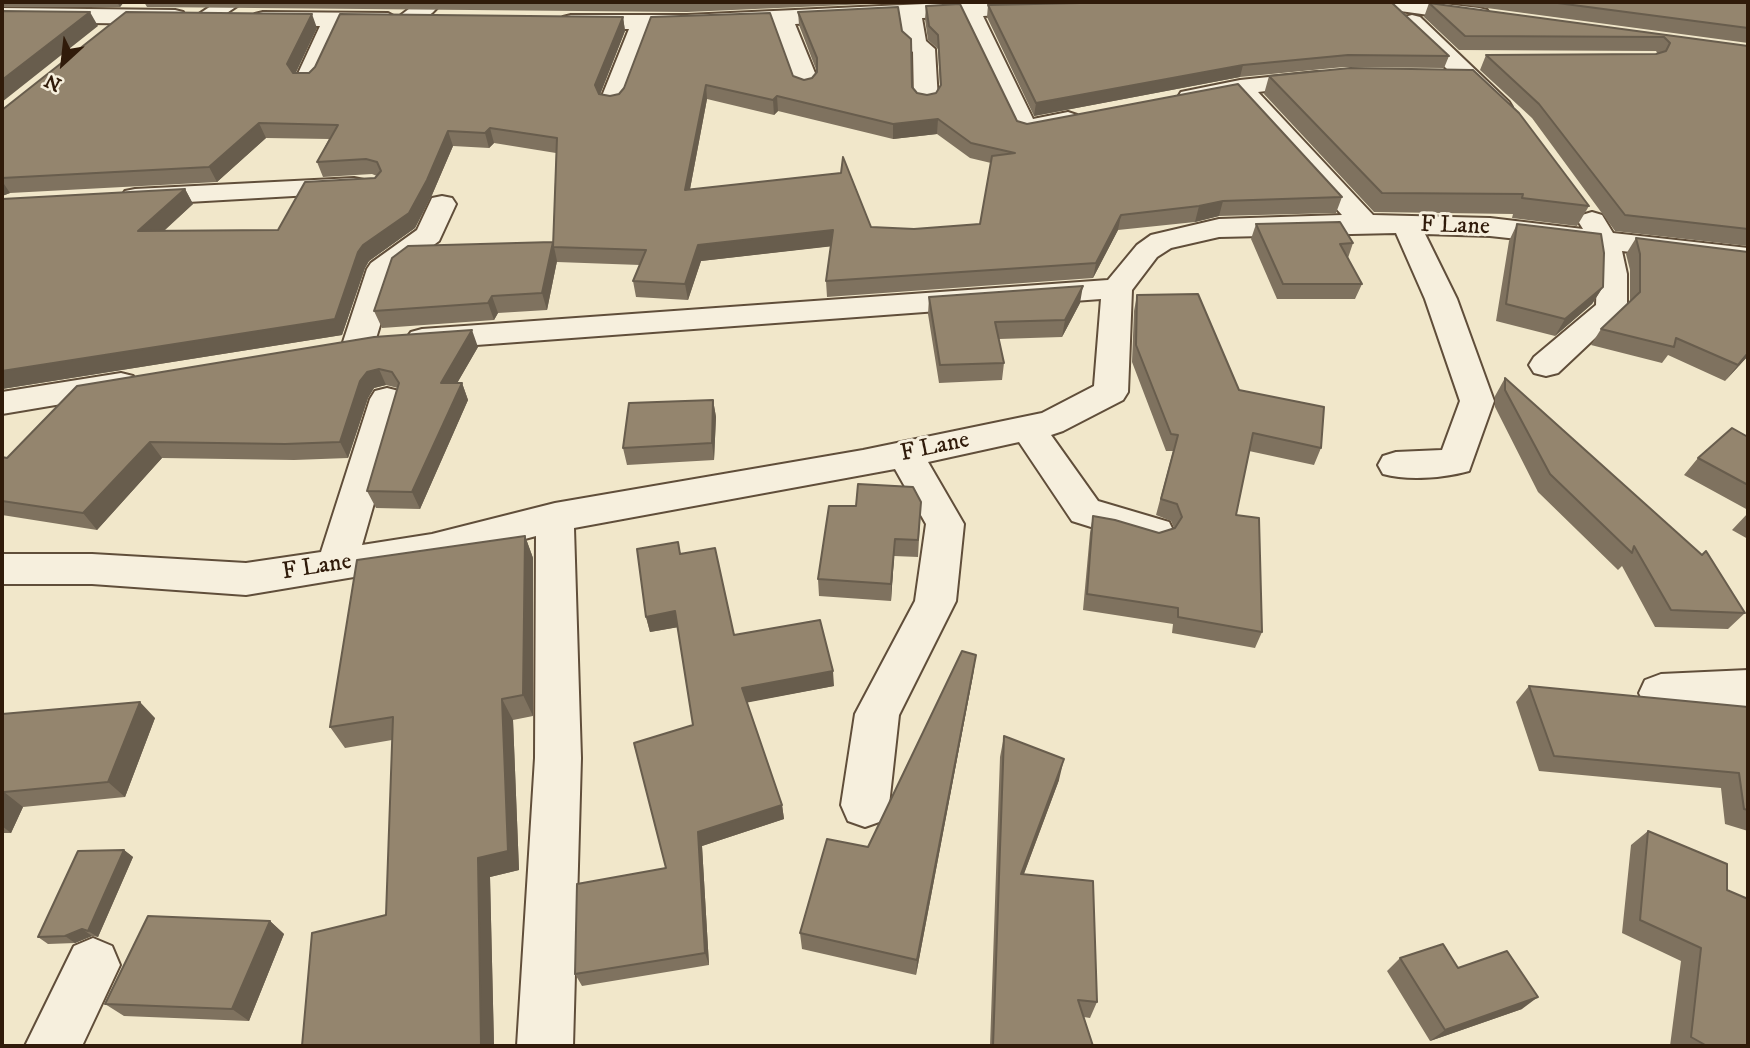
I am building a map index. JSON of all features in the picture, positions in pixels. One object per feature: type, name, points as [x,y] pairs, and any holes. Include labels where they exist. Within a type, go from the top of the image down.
[{"type":"street","points":[[204,18],[232,2]]},
{"type":"street","points":[[406,20],[431,2]]},
{"type":"street","points":[[1324,4],[1393,4],[1502,19]]},
{"type":"street","points":[[1393,4],[1521,125]]},
{"type":"street","points":[[545,22],[642,23],[691,12],[782,18],[969,8],[1059,7]]},
{"type":"street","points":[[969,8],[1025,128],[1092,115]]},
{"type":"street","points":[[98,40],[132,9]]},
{"type":"street","points":[[2,15],[132,9],[204,18],[447,21]]},
{"type":"street","points":[[910,12],[915,45],[925,49],[926,100]]},
{"type":"street","points":[[782,18],[803,73],[804,85]]},
{"type":"street","points":[[307,80],[334,20]]},
{"type":"street","points":[[612,101],[642,23]]},
{"type":"street","points":[[1173,100],[1303,79],[1344,78]]},
{"type":"street","points":[[1240,88],[1365,223]]},
{"type":"street","points":[[107,199],[371,185]]},
{"type":"street","points":[[1546,365],[1611,308],[1612,270],[1606,242],[1574,195]]},
{"type":"street","points":[[442,204],[429,235],[382,269],[345,347],[1117,289]]},
{"type":"street","name":"F Lane","points":[[2,569],[92,569],[246,579],[432,549],[555,517],[905,454],[1051,423],[1111,392],[1117,289],[1146,251],[1161,241],[1219,228],[1365,223],[1490,227],[1748,257]]},
{"type":"street","points":[[1396,465],[1456,462],[1477,401],[1441,299],[1407,225]]},
{"type":"street","points":[[2,403],[145,380]]},
{"type":"street","points":[[337,565],[387,399]]},
{"type":"street","points":[[1027,428],[1085,510],[1155,532]]},
{"type":"street","points":[[865,805],[877,714],[935,600],[945,524],[905,454]]},
{"type":"street","points":[[545,1046],[558,758],[555,517]]},
{"type":"street","points":[[1661,693],[1748,689]]},
{"type":"street","points":[[53,1046],[93,965]]},
{"type":"building","points":[[1391,2],[1449,56],[1348,55],[1243,65],[1036,103],[988,5]]},
{"type":"building","points":[[1550,2],[1748,2],[1748,28]]},
{"type":"building","points":[[1429,3],[1748,46],[1748,229],[1625,215],[1539,104],[1486,55],[1656,54],[1666,51],[1670,43],[1664,37],[1465,36]]},
{"type":"building","points":[[960,4],[1017,121],[1027,124],[1238,84],[1342,197],[1223,201],[1121,215],[1096,263],[826,281],[833,230],[698,245],[685,284],[633,281],[646,250],[553,247],[557,138],[490,128],[485,133],[448,131],[409,213],[363,245],[358,252],[335,319],[2,371],[2,199],[185,189],[138,231],[278,230],[305,182],[375,178],[381,171],[377,162],[366,159],[317,162],[338,125],[259,123],[209,167],[2,178],[2,110],[126,12],[312,14],[287,64],[293,73],[309,73],[315,67],[340,14],[623,17],[595,85],[599,94],[610,96],[619,94],[624,88],[651,17],[770,13],[793,76],[804,80],[812,78],[817,72],[817,58],[798,12],[898,7],[902,31],[911,39],[912,87],[917,93],[927,95],[936,93],[941,85],[938,35],[929,26],[926,6]],"holes":[[[706,85],[773,100],[777,96],[893,124],[938,119],[971,143],[1015,153],[992,156],[980,224],[914,229],[871,227],[843,157],[841,173],[685,190]]]},
{"type":"building","points":[[2,11],[90,12],[2,80]]},
{"type":"building","points":[[1350,68],[1473,70],[1519,113],[1589,206],[1522,198],[1523,194],[1382,193],[1269,76]]},
{"type":"building","points":[[1340,222],[1353,243],[1340,244],[1362,284],[1283,284],[1256,224]]},
{"type":"building","points":[[1517,224],[1601,234],[1604,253],[1603,287],[1565,319],[1506,304]]},
{"type":"building","points":[[1636,238],[1748,252],[1748,353],[1738,365],[1676,338],[1674,347],[1601,329],[1640,292],[1640,254]]},
{"type":"building","points":[[553,242],[542,293],[492,296],[488,303],[374,311],[392,258],[408,246]]},
{"type":"building","points":[[1083,286],[1065,320],[995,322],[1004,363],[940,365],[929,297]]},
{"type":"building","points":[[1198,294],[1239,390],[1324,407],[1321,448],[1253,433],[1236,515],[1259,518],[1262,632],[1178,617],[1178,608],[1087,594],[1093,516],[1159,533],[1175,528],[1182,517],[1177,504],[1161,499],[1178,435],[1171,434],[1136,345],[1137,295]]},
{"type":"building","points":[[472,330],[441,383],[462,383],[412,492],[367,491],[399,383],[392,372],[379,369],[367,372],[360,381],[340,442],[150,442],[83,513],[2,501],[2,457],[7,458],[77,386],[374,337]]},
{"type":"building","points":[[1505,378],[1702,555],[1706,551],[1745,613],[1671,610],[1634,546],[1632,553],[1550,474],[1505,390]]},
{"type":"building","points":[[713,400],[712,443],[623,448],[629,403]]},
{"type":"building","points":[[1732,428],[1748,437],[1748,485],[1698,458]]},
{"type":"building","points":[[858,484],[913,487],[921,502],[918,540],[895,539],[891,584],[818,579],[829,506],[856,506]]},
{"type":"building","points":[[525,536],[523,695],[502,699],[508,851],[478,858],[481,1045],[302,1046],[312,933],[386,915],[393,717],[330,727],[357,560]]},
{"type":"building","points":[[678,542],[680,554],[715,548],[734,635],[820,620],[833,671],[742,688],[782,805],[698,832],[705,953],[575,974],[577,884],[666,868],[634,743],[693,725],[675,611],[646,617],[637,549]]},
{"type":"building","points":[[962,651],[976,655],[917,960],[800,933],[827,839],[868,847]]},
{"type":"building","points":[[1529,686],[1748,707],[1748,810],[1744,809],[1739,773],[1554,756]]},
{"type":"building","points":[[140,702],[108,782],[4,792],[2,796],[2,714]]},
{"type":"building","points":[[1004,736],[1064,759],[1021,874],[1093,881],[1097,1002],[1078,1000],[1093,1046],[993,1046]]},
{"type":"building","points":[[1648,831],[1727,864],[1727,890],[1748,899],[1748,1046],[1707,1046],[1691,1037],[1701,948],[1640,920]]},
{"type":"building","points":[[124,850],[88,931],[82,929],[65,936],[38,937],[78,851]]},
{"type":"building","points":[[148,916],[270,921],[232,1009],[105,1004]]},
{"type":"building","points":[[1443,944],[1458,968],[1507,951],[1538,997],[1445,1030],[1400,958]]}]
